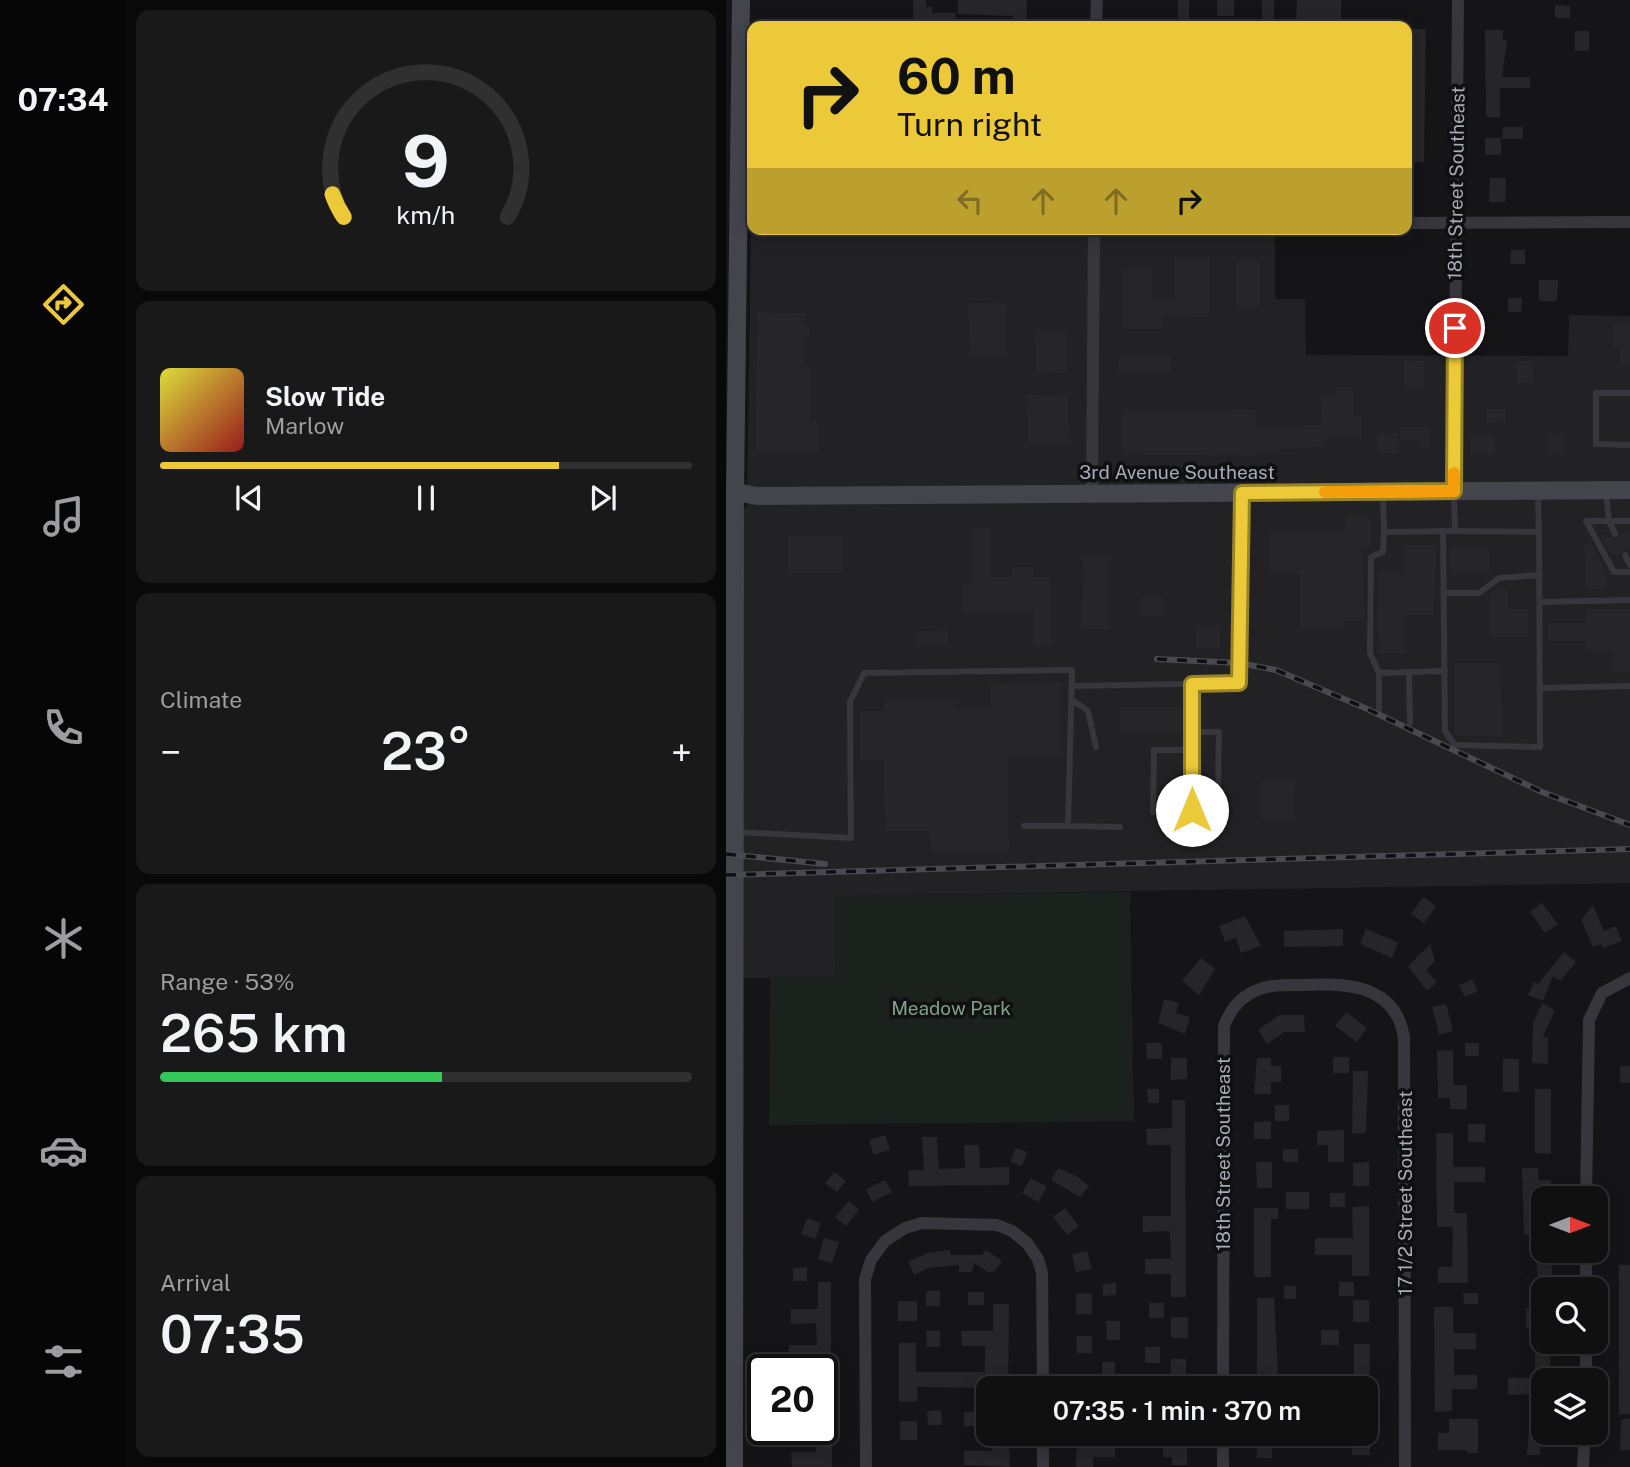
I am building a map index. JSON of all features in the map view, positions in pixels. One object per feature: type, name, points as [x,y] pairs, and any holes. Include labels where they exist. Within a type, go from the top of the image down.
[{"type":"street","points":[[734,1467],[735,832],[730,492],[745,224],[741,0]]},
{"type":"street","points":[[1096,21],[1097,0]]},
{"type":"street","name":"18th Street Southeast","points":[[1454,491],[1458,0]]},
{"type":"street","points":[[1412,223],[1630,222]]},
{"type":"street","points":[[1092,494],[1094,235]]},
{"type":"street","name":"3rd Avenue Southeast","points":[[730,492],[1092,494],[1630,490]]},
{"type":"street","points":[[1586,1186],[1589,1020],[1602,993],[1630,978]]},
{"type":"street","name":"18th Street Southeast","points":[[1223,1376],[1224,1026],[1238,1002],[1256,990],[1313,984]]},
{"type":"street","name":"17 1/2 Street Southeast","points":[[1313,984],[1354,986],[1375,993],[1394,1010],[1403,1032],[1405,1467]]},
{"type":"street","points":[[866,1467],[864,1289],[868,1267],[885,1241],[905,1227],[955,1223],[1004,1227],[1020,1236],[1038,1259],[1043,1288],[1043,1376]]},
{"type":"street","points":[[1583,1467],[1584,1445]]},
{"type":"street","points":[[1043,1446],[1043,1467]]},
{"type":"street","points":[[1223,1446],[1223,1467]]},
{"type":"lane","points":[[1630,393],[1596,393],[1596,444],[1630,445]]},
{"type":"lane","points":[[1606,490],[1609,521],[1615,534]]},
{"type":"lane","points":[[1454,491],[1455,531]]},
{"type":"lane","points":[[1443,531],[1445,731],[1455,744],[1540,747],[1538,491]]},
{"type":"lane","points":[[1379,710],[1379,673],[1371,653],[1371,556],[1383,551],[1383,492]]},
{"type":"lane","points":[[1072,686],[1239,683],[1242,493]]},
{"type":"lane","points":[[1630,530],[1628,521],[1586,521],[1614,572],[1630,572]]},
{"type":"lane","points":[[1383,532],[1539,532]]},
{"type":"lane","points":[[1625,555],[1630,565]]},
{"type":"lane","points":[[1444,593],[1479,593],[1499,578],[1540,575]]},
{"type":"lane","points":[[1540,602],[1630,600]]},
{"type":"lane","points":[[735,832],[851,838],[850,702],[864,673],[1072,670],[1068,827]]},
{"type":"lane","points":[[1409,671],[1410,723]]},
{"type":"lane","points":[[1379,673],[1445,671]]},
{"type":"lane","points":[[1192,684],[1192,732],[1192,750],[1192,810],[1153,812],[1154,750],[1192,750]]},
{"type":"lane","points":[[1540,688],[1630,686]]},
{"type":"lane","points":[[1072,700],[1088,711],[1096,747]]},
{"type":"lane","points":[[1192,732],[1219,732],[1218,796],[1192,797]]},
{"type":"lane","points":[[1024,826],[1120,827]]},
{"type":"shaded area","points":[[751,235],[1275,235],[1275,299],[1305,299],[1306,355],[1568,356],[1569,315],[1630,316],[1630,883],[835,896],[836,977],[726,978],[726,503],[747,508]]},
{"type":"green space","name":"Meadow Park","points":[[1130,892],[1134,1121],[769,1125],[770,977],[836,976],[835,896]]},
{"type":"building","points":[[913,0],[926,0],[926,7],[932,7],[932,13],[956,13],[955,21],[913,21]]},
{"type":"building","points":[[958,0],[1027,0],[1026,21],[1012,21],[1013,16],[958,14]]},
{"type":"building","points":[[1178,0],[1189,0],[1189,21],[1178,21]]},
{"type":"building","points":[[1217,0],[1234,0],[1234,16],[1217,16]]},
{"type":"building","points":[[1262,0],[1274,0],[1274,21],[1262,21]]},
{"type":"building","points":[[1297,0],[1341,0],[1341,21],[1296,21]]},
{"type":"building","points":[[1555,5],[1570,6],[1570,18],[1555,18]]},
{"type":"building","points":[[1412,29],[1426,29],[1424,162],[1412,162]]},
{"type":"building","points":[[1485,30],[1503,30],[1503,40],[1507,40],[1502,77],[1530,77],[1530,88],[1500,88],[1500,117],[1486,117]]},
{"type":"building","points":[[1575,31],[1589,31],[1589,51],[1575,51]]},
{"type":"building","points":[[1503,127],[1523,127],[1523,139],[1502,139]]},
{"type":"building","points":[[1485,138],[1501,138],[1501,155],[1485,155]]},
{"type":"building","points":[[1490,178],[1506,178],[1505,202],[1489,202]]},
{"type":"building","points":[[1511,250],[1525,250],[1525,264],[1510,264]]},
{"type":"building","points":[[1175,258],[1209,258],[1209,317],[1162,318],[1162,329],[1122,329],[1122,270],[1152,270],[1152,300],[1175,300]]},
{"type":"building","points":[[1236,262],[1260,262],[1260,307],[1236,307]]},
{"type":"building","points":[[1539,280],[1558,280],[1557,301],[1539,301]]},
{"type":"building","points":[[1508,298],[1522,298],[1521,312],[1508,312]]},
{"type":"building","points":[[1006,302],[1007,354],[969,354],[968,303]]},
{"type":"building","points":[[757,312],[806,313],[805,325],[810,325],[809,338],[805,339],[805,364],[811,364],[810,422],[818,422],[818,452],[756,452]]},
{"type":"building","points":[[1614,324],[1630,324],[1630,366],[1620,366],[1619,348],[1614,348]]},
{"type":"building","points":[[1035,330],[1066,330],[1066,373],[1036,374]]},
{"type":"building","points":[[1119,355],[1170,356],[1170,372],[1119,372]]},
{"type":"building","points":[[1404,360],[1424,361],[1424,387],[1404,387]]},
{"type":"building","points":[[1517,361],[1533,361],[1534,383],[1517,384]]},
{"type":"building","points":[[1336,387],[1353,387],[1353,416],[1361,416],[1361,438],[1327,438],[1327,447],[1256,451],[1256,456],[1121,455],[1121,409],[1256,410],[1256,429],[1304,429],[1304,425],[1321,425],[1320,396],[1336,396]]},
{"type":"building","points":[[1068,394],[1069,443],[1028,444],[1027,395]]},
{"type":"building","points":[[1487,409],[1505,409],[1505,423],[1487,424]]},
{"type":"building","points":[[1400,427],[1430,427],[1430,447],[1419,447],[1419,440],[1400,440]]},
{"type":"building","points":[[1377,434],[1398,434],[1397,453],[1377,453]]},
{"type":"building","points":[[1547,434],[1565,434],[1565,454],[1547,454]]},
{"type":"building","points":[[1471,436],[1495,436],[1495,454],[1471,454]]},
{"type":"building","points":[[1345,516],[1371,516],[1371,547],[1362,547],[1365,621],[1344,621],[1344,630],[1300,630],[1300,574],[1270,574],[1270,530],[1345,530]]},
{"type":"building","points":[[971,528],[991,528],[991,577],[1012,577],[1012,567],[1034,567],[1033,577],[1050,577],[1051,646],[1033,646],[1033,611],[962,612],[962,584],[971,584]]},
{"type":"building","points":[[1621,534],[1630,534],[1630,552],[1625,549],[1619,555],[1611,555],[1600,535],[1609,535],[1615,540]]},
{"type":"building","points":[[788,536],[842,536],[842,573],[788,573]]},
{"type":"building","points":[[1584,544],[1592,544],[1602,561],[1607,573],[1607,589],[1585,589]]},
{"type":"building","points":[[1403,545],[1433,545],[1437,548],[1433,615],[1405,615],[1405,653],[1379,653],[1377,572],[1403,573]]},
{"type":"building","points":[[1449,548],[1489,548],[1490,574],[1449,575]]},
{"type":"building","points":[[1083,557],[1109,557],[1109,629],[1082,629]]},
{"type":"building","points":[[1493,590],[1508,590],[1508,609],[1528,609],[1528,637],[1489,637],[1489,593]]},
{"type":"building","points":[[1139,598],[1165,598],[1165,616],[1139,616]]},
{"type":"building","points":[[1586,609],[1630,609],[1630,672],[1611,672],[1611,650],[1586,650],[1586,641],[1548,641],[1548,623],[1586,623]]},
{"type":"building","points":[[1196,628],[1220,628],[1220,648],[1196,648]]},
{"type":"building","points":[[948,630],[948,646],[915,647],[915,631]]},
{"type":"building","points":[[1455,663],[1501,663],[1502,737],[1455,736]]},
{"type":"building","points":[[1061,683],[1061,756],[1008,756],[1009,850],[931,851],[930,831],[885,831],[884,760],[860,760],[860,711],[884,711],[884,701],[957,701],[957,710],[991,710],[991,684]]},
{"type":"building","points":[[1120,707],[1181,707],[1181,732],[1120,732]]},
{"type":"building","points":[[1294,781],[1295,818],[1259,818],[1259,782]]},
{"type":"building","points":[[1423,897],[1436,906],[1424,923],[1411,914]]},
{"type":"building","points":[[1542,903],[1558,924],[1545,933],[1530,912]]},
{"type":"building","points":[[1593,905],[1604,931],[1616,926],[1622,941],[1603,948],[1601,944],[1593,947],[1581,920]]},
{"type":"building","points":[[1245,916],[1261,946],[1241,953],[1236,938],[1225,942],[1219,926]]},
{"type":"building","points":[[1343,929],[1343,946],[1284,947],[1284,931]]},
{"type":"building","points":[[1366,929],[1398,942],[1392,958],[1360,944]]},
{"type":"building","points":[[1430,944],[1435,961],[1426,970],[1437,982],[1427,991],[1408,966]]},
{"type":"building","points":[[1564,952],[1576,962],[1560,981],[1553,976],[1543,1001],[1528,995],[1534,982],[1538,984]]},
{"type":"building","points":[[1201,958],[1215,969],[1199,995],[1182,981]]},
{"type":"building","points":[[1472,979],[1478,991],[1465,997],[1459,985]]},
{"type":"building","points":[[1164,999],[1179,1003],[1176,1013],[1190,1017],[1185,1034],[1158,1023]]},
{"type":"building","points":[[1542,1003],[1555,1010],[1543,1037],[1548,1037],[1548,1064],[1532,1063],[1533,1023]]},
{"type":"building","points":[[1446,1004],[1453,1031],[1439,1035],[1432,1007]]},
{"type":"building","points":[[1346,1012],[1367,1028],[1357,1042],[1335,1026]]},
{"type":"building","points":[[1279,1015],[1304,1015],[1305,1032],[1284,1032],[1267,1044],[1258,1030]]},
{"type":"building","points":[[1146,1043],[1162,1043],[1162,1059],[1147,1059]]},
{"type":"building","points":[[1465,1043],[1479,1043],[1479,1056],[1465,1056]]},
{"type":"building","points":[[1453,1050],[1453,1085],[1467,1085],[1467,1109],[1450,1109],[1450,1098],[1438,1098],[1437,1051]]},
{"type":"building","points":[[1333,1057],[1349,1057],[1349,1073],[1333,1073]]},
{"type":"building","points":[[1171,1058],[1187,1058],[1187,1079],[1171,1080]]},
{"type":"building","points":[[1257,1058],[1271,1058],[1271,1066],[1281,1066],[1281,1082],[1271,1082],[1271,1094],[1254,1094]]},
{"type":"building","points":[[1503,1059],[1519,1059],[1519,1092],[1503,1092]]},
{"type":"building","points":[[1620,1066],[1630,1066],[1630,1083],[1620,1083]]},
{"type":"building","points":[[1353,1071],[1368,1071],[1366,1133],[1352,1134]]},
{"type":"building","points":[[1147,1089],[1159,1089],[1159,1103],[1148,1103]]},
{"type":"building","points":[[1535,1089],[1551,1089],[1551,1154],[1535,1153]]},
{"type":"building","points":[[1172,1100],[1185,1100],[1186,1297],[1171,1297],[1171,1274],[1145,1274],[1145,1259],[1171,1259],[1170,1231],[1143,1232],[1143,1216],[1171,1216],[1171,1145],[1147,1145],[1146,1129],[1172,1128]]},
{"type":"building","points":[[1275,1105],[1289,1105],[1289,1121],[1275,1121]]},
{"type":"building","points":[[1271,1121],[1271,1139],[1254,1139],[1254,1122]]},
{"type":"building","points":[[1468,1124],[1485,1124],[1485,1142],[1468,1142]]},
{"type":"building","points":[[1344,1130],[1344,1162],[1328,1162],[1328,1145],[1317,1145],[1317,1131]]},
{"type":"building","points":[[1436,1133],[1453,1133],[1453,1167],[1485,1167],[1485,1182],[1454,1182],[1454,1213],[1467,1213],[1468,1283],[1438,1283],[1438,1267],[1452,1267],[1453,1227],[1437,1227]]},
{"type":"building","points":[[885,1135],[890,1150],[874,1155],[869,1140]]},
{"type":"building","points":[[922,1137],[937,1137],[939,1169],[965,1168],[964,1145],[979,1145],[980,1168],[1009,1167],[1009,1185],[909,1186],[908,1170],[924,1170]]},
{"type":"building","points":[[1016,1148],[1027,1152],[1022,1166],[1010,1162]]},
{"type":"building","points":[[1283,1149],[1298,1149],[1298,1162],[1283,1162]]},
{"type":"building","points":[[1256,1162],[1272,1162],[1272,1188],[1257,1188]]},
{"type":"building","points":[[1369,1162],[1369,1186],[1353,1186],[1353,1163]]},
{"type":"building","points":[[1058,1168],[1078,1177],[1089,1186],[1080,1197],[1051,1180]]},
{"type":"building","points":[[1522,1168],[1538,1168],[1538,1180],[1551,1180],[1551,1186],[1531,1186],[1531,1235],[1524,1235]]},
{"type":"building","points":[[834,1172],[846,1181],[837,1192],[825,1183]]},
{"type":"building","points":[[1031,1178],[1047,1187],[1038,1202],[1022,1193]]},
{"type":"building","points":[[885,1180],[892,1192],[872,1202],[866,1189]]},
{"type":"building","points":[[1286,1192],[1309,1192],[1309,1209],[1286,1209]]},
{"type":"building","points":[[1330,1193],[1345,1193],[1345,1207],[1330,1207]]},
{"type":"building","points":[[849,1201],[859,1210],[846,1226],[835,1217]]},
{"type":"building","points":[[1369,1206],[1369,1276],[1352,1276],[1352,1255],[1315,1255],[1315,1238],[1353,1238],[1352,1207]]},
{"type":"building","points":[[1065,1208],[1079,1226],[1067,1235],[1053,1217]]},
{"type":"building","points":[[1254,1208],[1278,1208],[1278,1219],[1271,1219],[1271,1277],[1254,1277]]},
{"type":"building","points":[[807,1218],[821,1223],[815,1239],[801,1234]]},
{"type":"building","points":[[824,1238],[839,1242],[832,1263],[818,1259]]},
{"type":"building","points":[[950,1250],[951,1255],[982,1255],[986,1250],[1002,1261],[994,1272],[988,1272],[974,1263],[972,1272],[959,1272],[959,1265],[928,1268],[914,1275],[908,1262],[927,1253]]},
{"type":"building","points":[[1087,1251],[1092,1269],[1076,1272],[1072,1254]]},
{"type":"building","points":[[1537,1264],[1552,1264],[1552,1277],[1537,1277]]},
{"type":"building","points":[[1619,1265],[1630,1265],[1630,1414],[1619,1414]]},
{"type":"building","points":[[807,1267],[807,1281],[793,1281],[793,1268]]},
{"type":"building","points":[[818,1282],[831,1282],[831,1354],[789,1354],[789,1345],[817,1345],[816,1323],[791,1324],[791,1309],[818,1309]]},
{"type":"building","points":[[1339,1282],[1354,1282],[1354,1296],[1339,1296]]},
{"type":"building","points":[[1116,1283],[1116,1295],[1103,1296],[1103,1284]]},
{"type":"building","points":[[1284,1286],[1296,1286],[1296,1299],[1284,1299]]},
{"type":"building","points":[[926,1291],[940,1291],[940,1306],[926,1306]]},
{"type":"building","points":[[968,1292],[984,1292],[984,1305],[968,1305]]},
{"type":"building","points":[[1092,1293],[1092,1314],[1076,1314],[1076,1294]]},
{"type":"building","points":[[1463,1293],[1478,1293],[1478,1304],[1464,1304]]},
{"type":"building","points":[[1257,1298],[1274,1298],[1278,1375],[1297,1376],[1257,1376]]},
{"type":"building","points":[[1353,1300],[1369,1300],[1369,1322],[1353,1322]]},
{"type":"building","points":[[898,1301],[917,1301],[917,1321],[898,1321]]},
{"type":"building","points":[[1149,1303],[1164,1303],[1164,1318],[1149,1318]]},
{"type":"building","points":[[993,1304],[1009,1304],[1008,1376],[976,1376],[976,1388],[917,1387],[918,1401],[899,1402],[899,1343],[916,1343],[916,1372],[985,1372],[985,1346],[962,1346],[961,1331],[993,1331]]},
{"type":"building","points":[[1434,1307],[1453,1307],[1453,1333],[1476,1333],[1476,1349],[1454,1349],[1454,1375],[1477,1375],[1477,1389],[1452,1389],[1452,1411],[1435,1412]]},
{"type":"building","points":[[1526,1308],[1531,1308],[1531,1327],[1526,1327]]},
{"type":"building","points":[[1171,1317],[1188,1317],[1188,1338],[1171,1338]]},
{"type":"building","points":[[1106,1321],[1120,1321],[1120,1340],[1107,1340]]},
{"type":"building","points":[[1321,1330],[1339,1330],[1339,1345],[1321,1345]]},
{"type":"building","points":[[926,1331],[940,1331],[940,1347],[927,1347]]},
{"type":"building","points":[[1076,1336],[1092,1336],[1092,1353],[1077,1353]]},
{"type":"building","points":[[1354,1344],[1370,1344],[1369,1376],[1354,1376]]},
{"type":"building","points":[[1145,1347],[1160,1347],[1160,1363],[1145,1363]]},
{"type":"building","points":[[1535,1354],[1551,1354],[1550,1368],[1535,1368]]},
{"type":"building","points":[[1171,1359],[1186,1359],[1186,1376],[1171,1376]]},
{"type":"building","points":[[1102,1362],[1115,1362],[1115,1376],[1102,1376]]},
{"type":"building","points":[[1075,1374],[1093,1374],[1093,1376]]},
{"type":"building","points":[[1508,1378],[1531,1378],[1531,1394],[1508,1395]]},
{"type":"building","points":[[1531,1406],[1531,1445],[1540,1445],[1540,1455],[1527,1455]]},
{"type":"building","points":[[941,1410],[942,1425],[928,1425],[927,1411]]},
{"type":"building","points":[[976,1411],[976,1426],[964,1426],[964,1412]]},
{"type":"building","points":[[1449,1419],[1478,1419],[1478,1453],[1467,1453],[1467,1450],[1438,1450],[1438,1433],[1449,1433]]},
{"type":"building","points":[[1621,1419],[1630,1419],[1630,1450],[1620,1450]]},
{"type":"building","points":[[900,1421],[917,1421],[917,1440],[900,1440]]},
{"type":"building","points":[[816,1445],[832,1445],[832,1467],[792,1467],[791,1452],[816,1452]]},
{"type":"building","points":[[992,1446],[1009,1446],[1010,1467],[964,1465],[964,1451],[992,1451]]},
{"type":"building","points":[[1077,1446],[1115,1446],[1115,1457],[1093,1457],[1093,1467],[1076,1467]]},
{"type":"building","points":[[1163,1446],[1187,1446],[1187,1465],[1172,1465],[1172,1457],[1163,1457]]},
{"type":"building","points":[[1257,1446],[1272,1446],[1272,1458],[1257,1458]]},
{"type":"building","points":[[1352,1446],[1370,1446],[1370,1455],[1352,1455]]},
{"type":"railway","points":[[1157,659],[1239,663],[1276,670],[1365,708],[1542,792],[1630,825]]},
{"type":"railway","points":[[726,875],[1630,849]]},
{"type":"railway","points":[[726,854],[825,864]]},
{"type":"slow traffic","points":[[1325,492],[1454,491],[1454,473]]},
{"type":"route","points":[[1192,810],[1192,684],[1239,683],[1242,493],[1454,491],[1455,328]]}]
